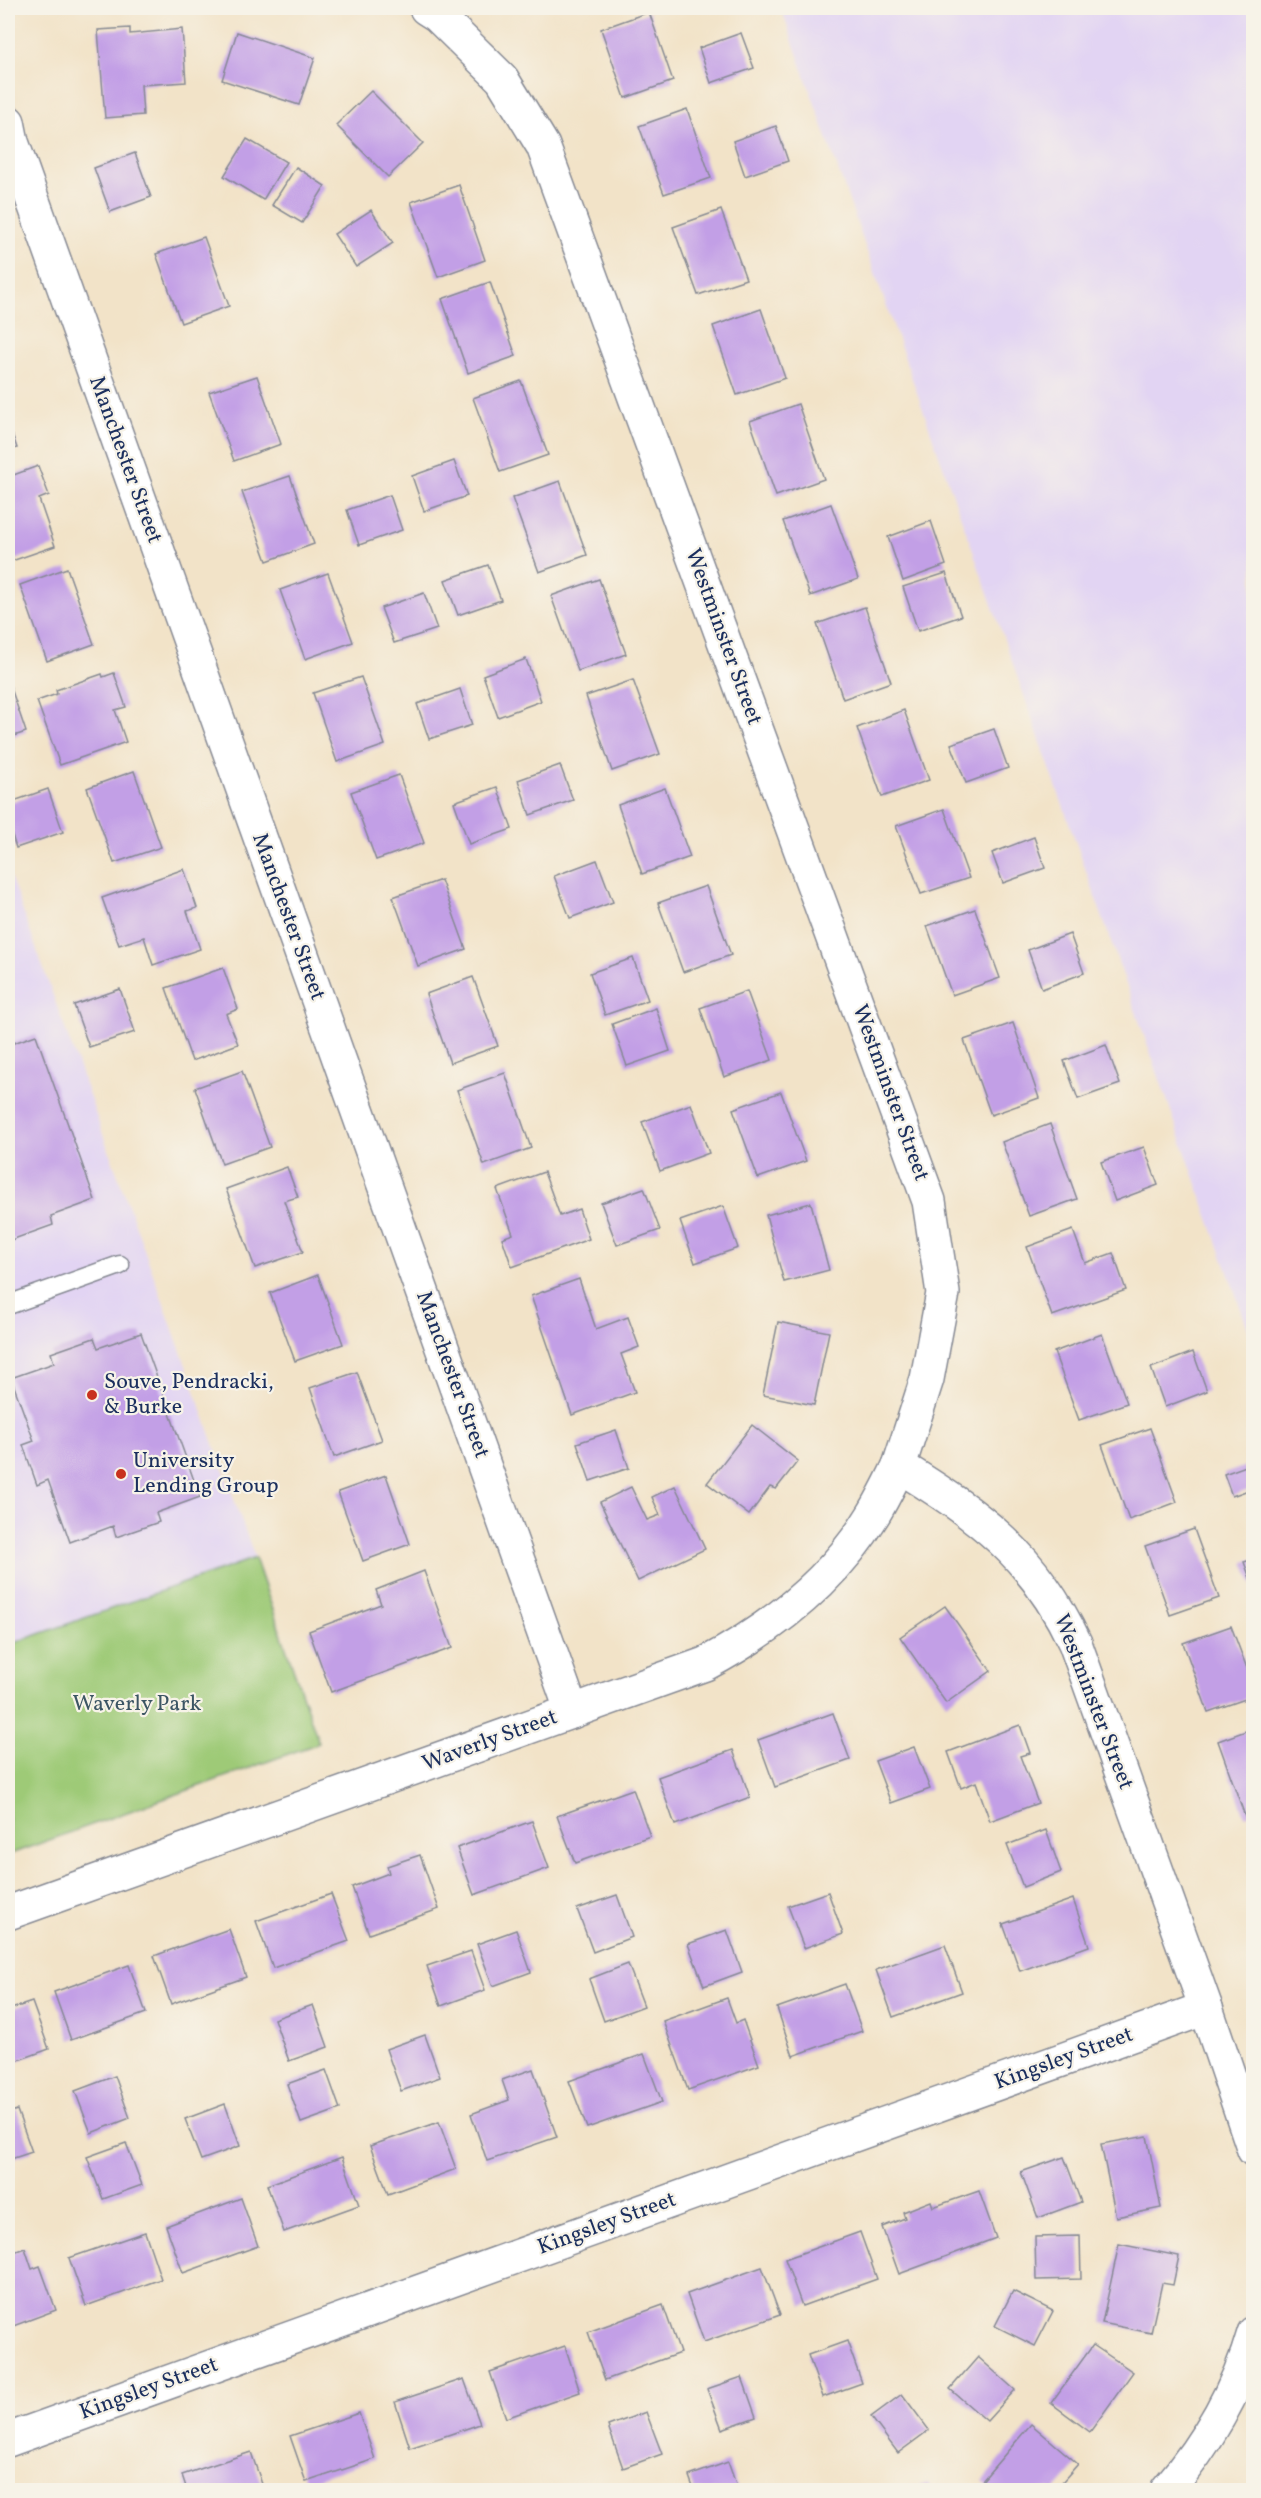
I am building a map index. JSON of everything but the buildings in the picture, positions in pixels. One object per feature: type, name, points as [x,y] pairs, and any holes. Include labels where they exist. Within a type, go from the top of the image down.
[{"type":"street","name":"Westminster Street","points":[[434,10],[502,79],[543,146],[929,1201],[943,1293],[927,1379],[899,1466],[947,1496],[1002,1539],[1034,1572],[1060,1611],[1075,1643],[1206,2008],[1254,2150]]},
{"type":"street","name":"Manchester Street","points":[[8,122],[12,142],[572,1712]]},
{"type":"street","name":"Waverly Street","points":[[8,1913],[705,1664],[742,1644],[777,1621],[819,1584],[847,1553],[873,1515],[899,1466]]},
{"type":"street","name":"Kingsley Street","points":[[8,2440],[1206,2008]]},
{"type":"street","points":[[1167,2490],[1241,2407],[1245,2365],[1254,2333]]},
{"type":"lane","points":[[8,1305],[120,1265]]},
{"type":"shaded area","points":[[781,8],[1253,8],[1253,1343]]},
{"type":"shaded area","points":[[8,870],[255,1558],[8,1645]]},
{"type":"green space","name":"Waverly Park","points":[[255,1558],[319,1743],[8,1855],[8,1645]]},
{"type":"place","name":"Souve, Pendracki, & Burke","points":[[92,1395]]},
{"type":"place","name":"University Lending Group","points":[[121,1474]]}]
